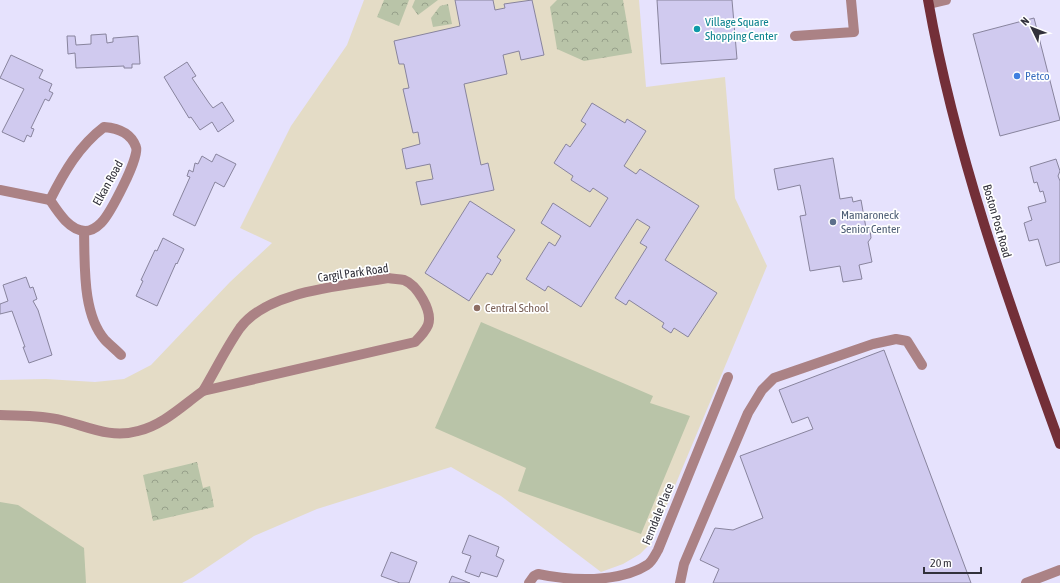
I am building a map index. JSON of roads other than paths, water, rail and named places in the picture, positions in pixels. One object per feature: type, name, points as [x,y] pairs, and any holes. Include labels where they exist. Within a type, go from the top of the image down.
[{"type":"main road","name":"Boston Post Road","points":[[929,2],[944,75],[981,217],[1019,334],[1060,444]]},
{"type":"street","points":[[795,36],[854,32],[851,0]]},
{"type":"street","points":[[929,2],[946,0]]},
{"type":"street","name":"Elkan Road","points":[[50,200],[66,170],[89,138],[104,127],[116,128],[131,137],[136,148],[135,162],[102,222],[91,231],[84,231]]},
{"type":"street","points":[[0,190],[50,200],[58,212],[73,227],[84,231],[86,287],[91,312],[104,339],[121,355]]},
{"type":"street","name":"Cargil Park Road","points":[[0,415],[50,418],[87,429],[122,435],[140,431],[178,411],[203,392],[241,328],[259,310],[278,301],[302,294],[388,278],[404,280],[419,291],[426,306],[429,323],[422,335],[415,342],[203,392]]},
{"type":"street","points":[[680,583],[684,564],[748,413],[762,390],[774,378],[873,344],[896,339],[907,341],[922,365]]},
{"type":"street","name":"Ferndale Place","points":[[529,583],[534,576],[538,574],[586,581],[616,579],[648,565],[658,550],[728,377]]},
{"type":"street","points":[[1026,583],[1060,570]]},
{"type":"place","name":"Village Square Shopping Center","points":[[697,29]]},
{"type":"place","name":"Petco","points":[[1017,76]]},
{"type":"place","name":"Mamaroneck Senior Center","points":[[833,222]]},
{"type":"place","name":"Central School","points":[[477,308]]}]
